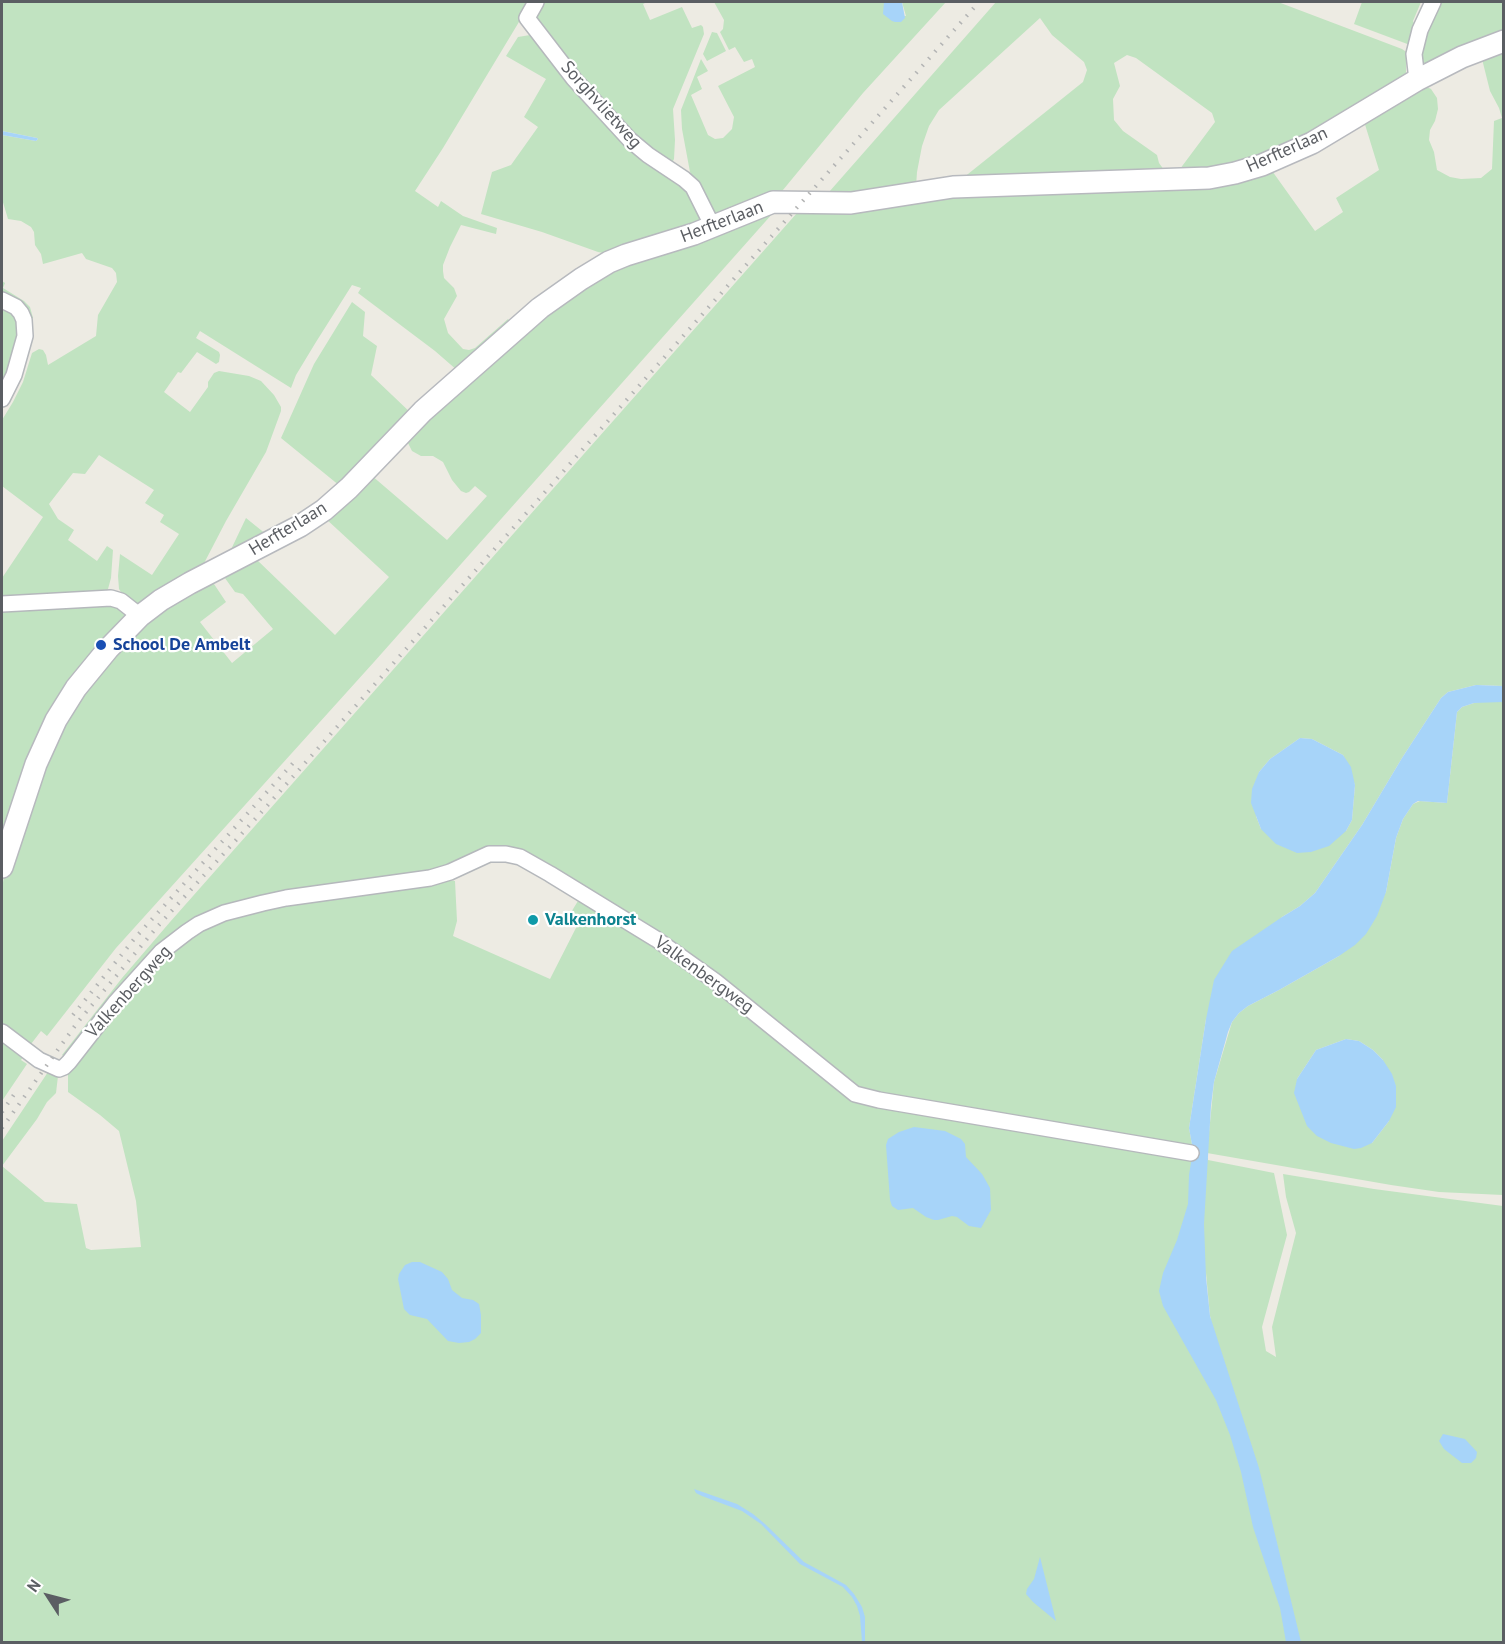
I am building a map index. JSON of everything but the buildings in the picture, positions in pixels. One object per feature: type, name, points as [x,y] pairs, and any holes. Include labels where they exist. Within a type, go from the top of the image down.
[{"type":"street","name":"Sorghvlietweg","points":[[536,2],[527,18],[540,36],[574,79],[630,140],[693,187],[713,227]]},
{"type":"street","points":[[1417,80],[1414,54],[1420,30],[1433,2]]},
{"type":"street","name":"Herfterlaan","points":[[2,867],[36,764],[57,720],[76,688],[108,649],[140,616],[190,583],[300,526],[324,510],[349,488],[423,411],[540,308],[609,262],[713,227],[773,202],[851,203],[953,187],[1209,178],[1235,173],[1262,165],[1312,143],[1417,80],[1462,57],[1503,41]]},
{"type":"street","points":[[2,300],[16,307],[21,313],[25,336],[14,375],[2,399]]},
{"type":"street","points":[[2,604],[111,598],[121,601],[140,616]]},
{"type":"street","name":"Valkenbergweg","points":[[2,1032],[39,1060],[59,1069],[69,1062],[115,1003],[161,952],[199,924],[263,903],[430,878],[450,872],[489,854],[506,854],[520,857],[550,873],[656,939],[715,981],[855,1094],[901,1104],[1191,1153]]},
{"type":"green space","points":[[2,2],[531,2],[415,191],[438,207],[441,201],[463,216],[497,228],[496,234],[461,225],[450,247],[443,265],[444,278],[454,288],[457,296],[444,319],[448,333],[463,349],[469,350],[475,348],[508,319],[511,323],[458,371],[358,293],[361,288],[352,285],[296,375],[291,388],[200,331],[196,338],[219,352],[219,362],[216,364],[197,352],[181,373],[178,372],[164,392],[190,412],[208,387],[208,382],[214,373],[219,371],[249,376],[261,381],[274,395],[281,411],[266,452],[200,571],[140,605],[123,595],[119,589],[120,554],[152,575],[179,534],[160,522],[164,515],[145,503],[154,490],[99,455],[85,474],[73,473],[49,504],[58,519],[74,530],[68,540],[97,561],[107,546],[113,550],[108,589],[105,592],[2,602],[2,578],[43,517],[2,486],[2,420],[23,382],[32,353],[39,349],[43,350],[48,365],[96,336],[98,315],[117,282],[116,273],[112,268],[86,259],[82,253],[43,264],[31,227],[21,221],[8,219],[2,199],[2,135],[36,141],[38,139],[2,131]]},
{"type":"green space","points":[[544,2],[647,2],[643,4],[650,20],[682,7],[692,28],[701,25],[703,27],[704,34],[673,109],[675,140],[673,161],[667,161],[646,145],[587,86],[533,20]]},
{"type":"green space","points":[[714,2],[884,2],[884,14],[906,16],[902,2],[946,2],[863,93],[778,196],[720,216],[712,212],[690,172],[681,110],[701,59],[708,71],[697,77],[702,89],[691,95],[708,135],[715,139],[723,138],[732,129],[734,117],[718,86],[755,67],[752,59],[744,62],[735,47],[729,50],[720,32],[723,29],[724,20]]},
{"type":"green space","points":[[996,2],[1278,2],[1402,49],[1408,53],[1406,77],[1326,127],[1254,161],[1177,173],[1215,122],[1212,113],[1136,58],[1127,55],[1114,63],[1120,86],[1113,99],[1114,120],[1123,131],[1157,155],[1159,163],[1167,174],[958,182],[1083,82],[1087,70],[1084,62],[1052,35],[1040,18],[939,110],[929,126],[922,146],[916,187],[822,200]]},
{"type":"green space","points":[[1362,2],[1421,2],[1413,21],[1416,28],[1410,45],[1354,24]]},
{"type":"green space","points":[[1439,2],[1503,2],[1503,36],[1426,65],[1420,60],[1422,44]]},
{"type":"green space","points":[[712,32],[717,33],[726,51],[707,61],[703,54]]},
{"type":"green space","points":[[530,35],[536,37],[576,87],[687,186],[700,218],[698,222],[609,254],[481,214],[492,172],[511,165],[538,127],[524,117],[546,79],[506,56],[518,37]]},
{"type":"green space","points":[[1503,51],[1503,686],[1476,685],[1448,692],[1441,698],[1362,825],[1315,893],[1282,917],[1206,1019],[1189,1128],[1193,1150],[861,1093],[773,1024],[516,853],[203,919],[68,1059],[62,1055],[122,978],[170,922],[797,213],[923,198],[1270,168],[1315,231],[1343,212],[1336,198],[1379,170],[1363,118],[1423,85],[1431,89],[1437,98],[1438,109],[1430,130],[1429,140],[1437,170],[1450,177],[1461,179],[1481,178],[1492,169],[1494,121],[1502,118],[1490,91],[1482,59]],"holes":[[[1300,738],[1312,739],[1343,755],[1355,785],[1352,820],[1346,831],[1261,829],[1256,816],[1259,772],[1270,759]]]},
{"type":"green space","points":[[773,213],[116,948],[47,1036],[41,1031],[28,1048],[2,1028],[2,888],[6,865],[66,712],[152,615],[212,581],[226,602],[200,622],[232,663],[273,629],[243,594],[235,592],[222,574],[256,559],[335,635],[389,577],[325,518],[371,475],[447,540],[487,496],[475,486],[469,492],[461,491],[452,480],[443,462],[433,456],[421,456],[412,451],[406,439],[481,366],[599,274]]},
{"type":"green space","points":[[2,281],[5,283],[3,288],[30,307],[33,318],[30,319],[2,297]]},
{"type":"green space","points":[[352,302],[365,312],[363,336],[377,346],[371,375],[413,415],[340,486],[281,438],[314,364]]},
{"type":"green space","points":[[2,305],[15,311],[21,326],[2,390]]},
{"type":"green space","points":[[246,518],[272,539],[226,560]]},
{"type":"green space","points":[[106,605],[115,607],[127,615],[111,636],[2,846],[2,612]]},
{"type":"green space","points":[[1503,702],[1503,1195],[1439,1192],[1207,1153],[1214,1082],[1232,1022],[1248,1006],[1339,956],[1386,892],[1396,838],[1403,819],[1413,804],[1420,801],[1447,803],[1457,712],[1462,707],[1474,703]],"holes":[[[1346,1039],[1359,1041],[1383,1060],[1389,1121],[1372,1143],[1297,1079],[1316,1050]]]},
{"type":"green space","points":[[445,879],[455,881],[457,921],[453,936],[550,979],[580,920],[570,914],[581,896],[716,986],[868,1101],[1208,1158],[1208,1160],[1274,1173],[1287,1235],[1262,1327],[1266,1351],[1276,1357],[1272,1327],[1296,1233],[1286,1197],[1283,1174],[1503,1206],[1503,1642],[2,1642],[2,1166],[45,1202],[77,1204],[86,1248],[91,1250],[141,1247],[136,1201],[119,1131],[68,1092],[68,1070],[85,1047],[182,939],[242,912]],"holes":[[[1206,1273],[1211,1319],[1204,1316]]]},
{"type":"green space","points":[[2,1036],[25,1054],[21,1060],[27,1064],[2,1101]]},
{"type":"green space","points":[[48,1072],[56,1074],[58,1076],[56,1093],[47,1102],[2,1166],[2,1141]]},
{"type":"water","points":[[884,2],[902,2],[905,18],[901,22],[892,21],[883,14]]},
{"type":"water","points":[[2,131],[38,139],[36,141],[2,135]]},
{"type":"water","points":[[1476,685],[1503,686],[1503,702],[1474,703],[1462,707],[1457,712],[1447,803],[1418,801],[1413,804],[1403,819],[1396,838],[1386,892],[1377,916],[1366,934],[1339,956],[1239,1013],[1228,1032],[1214,1082],[1204,1224],[1210,1316],[1259,1468],[1301,1642],[1286,1642],[1280,1608],[1253,1527],[1230,1435],[1216,1400],[1163,1306],[1159,1291],[1163,1273],[1177,1240],[1188,1204],[1193,1150],[1189,1128],[1206,1019],[1214,980],[1232,951],[1300,906],[1315,893],[1362,825],[1441,698],[1448,692]]},
{"type":"water","points":[[1300,738],[1312,739],[1343,755],[1351,767],[1355,785],[1352,820],[1346,831],[1329,846],[1311,852],[1297,853],[1276,844],[1261,829],[1251,803],[1252,789],[1259,772],[1270,759]]},
{"type":"water","points":[[1346,1039],[1359,1041],[1373,1050],[1392,1074],[1396,1086],[1396,1107],[1389,1121],[1372,1143],[1354,1149],[1331,1143],[1317,1136],[1307,1126],[1294,1093],[1297,1079],[1316,1050]]},
{"type":"water","points":[[914,1127],[945,1131],[961,1139],[965,1144],[966,1157],[982,1174],[990,1188],[991,1210],[981,1228],[969,1226],[957,1217],[934,1220],[913,1208],[898,1210],[892,1206],[886,1145],[888,1139]]},
{"type":"water","points":[[420,1262],[442,1272],[448,1279],[452,1290],[462,1298],[479,1304],[481,1333],[475,1339],[459,1343],[448,1341],[427,1319],[410,1315],[404,1309],[398,1279],[405,1265]]},
{"type":"water","points":[[1443,1434],[1465,1439],[1477,1452],[1476,1458],[1471,1463],[1462,1463],[1444,1449],[1439,1441]]},
{"type":"water","points":[[694,1489],[737,1504],[753,1514],[804,1562],[846,1585],[862,1607],[865,1617],[865,1642],[862,1642],[857,1606],[843,1587],[800,1564],[761,1524],[742,1511],[702,1496]]},
{"type":"water","points":[[1040,1557],[1056,1621],[1026,1594],[1034,1579]]},
{"type":"railway","points":[[2,1128],[77,1023],[157,927],[267,806],[979,2]]},
{"type":"railway","points":[[73,1015],[135,938],[294,762]]},
{"type":"railway","points":[[2,1112],[15,1093]]},
{"type":"place","name":"School De Ambelt","points":[[101,645]]},
{"type":"place","name":"Valkenhorst","points":[[533,920]]}]
